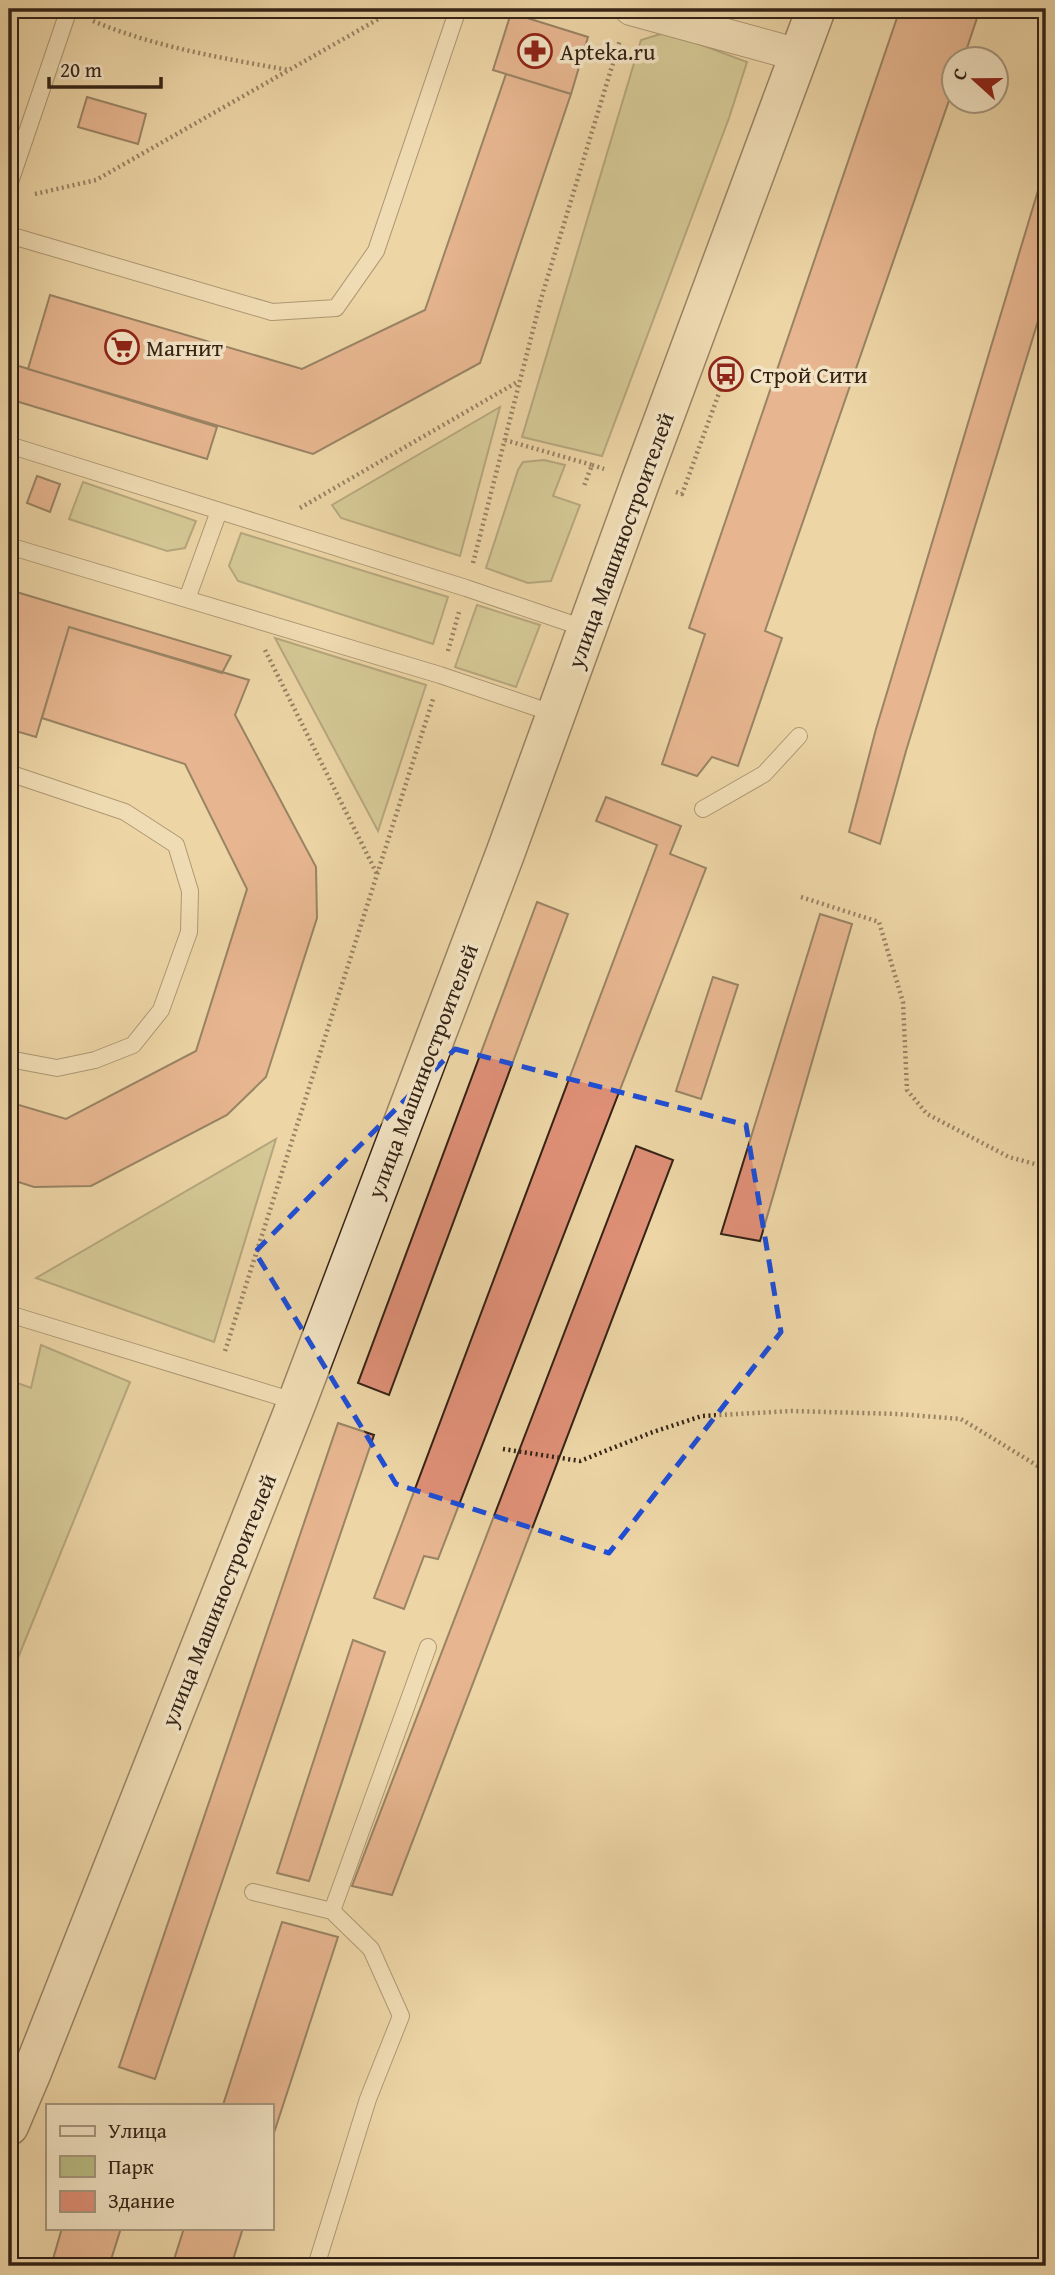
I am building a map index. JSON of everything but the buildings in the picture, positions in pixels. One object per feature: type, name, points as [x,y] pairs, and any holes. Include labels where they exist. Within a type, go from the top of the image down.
[{"type":"main road","name":"улица Машиностроителей","points":[[9,2126],[297,1402],[505,854],[816,9]]},
{"type":"street","points":[[631,9],[799,55]]},
{"type":"lane","points":[[9,235],[272,312],[337,308],[376,251],[458,9]]},
{"type":"lane","points":[[9,185],[68,10]]},
{"type":"lane","points":[[9,445],[466,588],[587,629]]},
{"type":"lane","points":[[187,599],[219,511]]},
{"type":"lane","points":[[9,546],[440,675],[555,714]]},
{"type":"lane","points":[[703,809],[764,775],[799,736]]},
{"type":"lane","points":[[9,773],[125,812],[176,845],[190,891],[189,932],[161,1010],[133,1045],[95,1060],[57,1068],[9,1059]]},
{"type":"lane","points":[[9,1314],[297,1402]]},
{"type":"lane","points":[[332,1911],[428,1647]]},
{"type":"lane","points":[[253,1892],[332,1911],[371,1949],[401,2016],[368,2099],[316,2266]]},
{"type":"path","points":[[34,195],[96,180],[396,9]]},
{"type":"path","points":[[68,10],[113,30],[188,51],[289,70]]},
{"type":"path","points":[[268,526],[520,380]]},
{"type":"path","points":[[505,440],[592,465],[584,486]]},
{"type":"path","points":[[248,617],[377,875]]},
{"type":"path","points":[[801,897],[879,922],[903,1002],[907,1090],[927,1114],[1009,1157],[1046,1167]]},
{"type":"path","points":[[503,1449],[580,1461],[702,1416],[791,1411],[898,1413],[961,1419],[1046,1472]]},
{"type":"highlighted area","points":[[455,1049],[746,1125],[781,1332],[609,1553],[396,1484],[255,1252]]},
{"type":"green space","points":[[667,32],[747,62],[729,118],[602,456],[522,437],[641,40]]},
{"type":"green space","points":[[500,407],[460,556],[341,518],[332,505]]},
{"type":"green space","points":[[544,460],[565,465],[553,496],[580,505],[551,581],[528,583],[486,568],[518,470],[523,462]]},
{"type":"green space","points":[[83,482],[196,521],[185,548],[167,551],[69,519]]},
{"type":"green space","points":[[241,533],[448,597],[433,644],[238,581],[229,566]]},
{"type":"green space","points":[[477,605],[540,625],[516,687],[455,667]]},
{"type":"green space","points":[[275,638],[426,685],[378,831]]},
{"type":"green space","points":[[276,1139],[214,1342],[36,1278]]},
{"type":"green space","points":[[41,1345],[130,1382],[9,1680],[9,1380],[31,1388]]},
{"type":"place","name":"Apteka.ru","points":[[535,51]]},
{"type":"place","name":"Магнит","points":[[122,347]]},
{"type":"place","name":"Строй Сити","points":[[726,374]]}]
